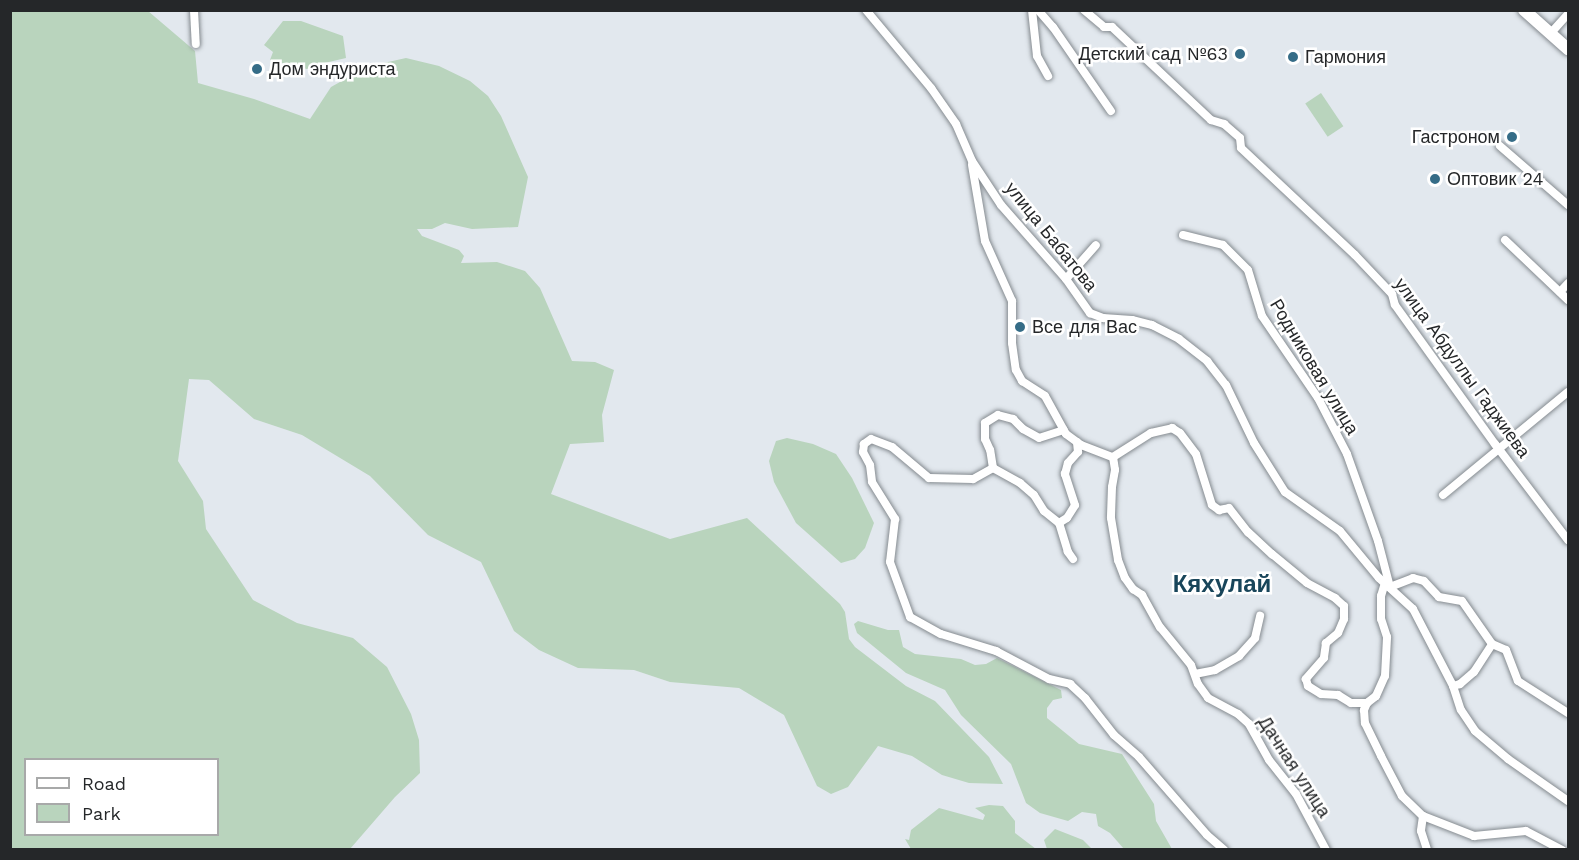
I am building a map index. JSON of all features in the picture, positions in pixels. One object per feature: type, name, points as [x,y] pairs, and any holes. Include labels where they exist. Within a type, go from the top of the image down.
[{"type":"main road","points":[[1524,10],[1569,49]]},
{"type":"street","points":[[194,10],[196,44]]},
{"type":"street","name":"улица Бабатова","points":[[866,10],[931,88],[956,124],[972,161],[1001,205],[1066,279],[1086,309],[1096,317],[1132,320],[1152,325],[1179,339],[1207,361],[1226,385],[1254,443],[1285,492],[1340,531],[1388,585],[1413,609],[1453,686],[1461,710],[1485,741],[1569,801]]},
{"type":"street","points":[[1032,10],[1037,56],[1048,76]]},
{"type":"street","points":[[1038,10],[1111,111]]},
{"type":"street","name":"улица Абдуллы Гаджиева","points":[[1084,10],[1104,27],[1112,27],[1211,120],[1224,124],[1240,138],[1241,148],[1355,255],[1392,294],[1395,305],[1569,540]]},
{"type":"street","points":[[1550,34],[1569,14]]},
{"type":"street","points":[[1500,146],[1569,205]]},
{"type":"street","points":[[972,161],[985,241],[1012,302],[1012,343],[1016,370],[1022,381],[1045,396],[1064,430],[1077,442],[1113,457],[1142,436],[1172,428],[1180,433],[1196,454],[1212,505],[1219,510],[1229,508],[1238,522],[1272,554],[1307,583],[1335,598],[1344,606],[1344,619],[1338,633],[1326,643],[1324,658],[1306,679],[1308,686],[1321,694],[1338,694],[1351,702],[1367,703]]},
{"type":"street","name":"Родниковая улица","points":[[1183,235],[1222,245],[1248,270],[1262,316],[1318,398],[1347,454],[1378,541],[1388,585]]},
{"type":"street","points":[[1505,240],[1569,300]]},
{"type":"street","points":[[1066,279],[1096,245]]},
{"type":"street","points":[[1560,292],[1569,283]]},
{"type":"street","points":[[1443,495],[1498,447],[1569,392]]},
{"type":"street","points":[[993,468],[990,450],[984,439],[984,423],[998,415],[1013,419],[1023,429],[1039,438],[1064,430]]},
{"type":"street","points":[[993,468],[972,479],[929,478],[892,447],[871,439],[864,444],[863,452],[870,465],[872,482],[895,519],[890,562],[910,617],[941,634],[996,651],[1049,679],[1070,684],[1085,698],[1114,735],[1139,757],[1207,835],[1224,849]]},
{"type":"street","points":[[1059,523],[1067,518],[1075,505],[1065,474],[1068,463],[1078,452],[1077,442]]},
{"type":"street","name":"Дачная улица","points":[[1113,457],[1115,470],[1110,504],[1118,560],[1129,584],[1142,596],[1160,627],[1191,664],[1208,698],[1238,714],[1249,724],[1269,760],[1296,794],[1326,849]]},
{"type":"street","points":[[993,468],[1020,483],[1034,495],[1044,511],[1059,523],[1068,552],[1073,559]]},
{"type":"street","points":[[1562,849],[1526,831],[1474,836],[1423,816],[1402,795],[1365,723],[1364,710],[1367,703],[1382,688],[1385,676],[1387,637],[1382,619],[1381,596],[1388,585],[1413,578],[1424,580],[1439,597],[1462,602],[1492,644],[1506,650],[1518,681],[1569,713]]},
{"type":"street","points":[[1195,674],[1215,670],[1239,656],[1255,638],[1260,616]]},
{"type":"street","points":[[1453,686],[1460,684],[1474,672],[1492,644]]},
{"type":"street","points":[[1423,816],[1421,831],[1427,849]]},
{"type":"green space","points":[[10,11],[148,11],[195,51],[198,83],[254,99],[310,119],[331,87],[365,68],[379,64],[406,58],[439,66],[470,81],[488,96],[501,116],[528,177],[518,227],[472,229],[445,223],[432,229],[417,229],[422,236],[459,250],[464,256],[461,263],[497,262],[525,271],[540,288],[572,361],[595,362],[614,370],[602,415],[604,442],[570,444],[551,494],[670,539],[747,518],[840,604],[845,612],[849,639],[855,647],[906,686],[935,701],[989,757],[1003,784],[969,783],[942,775],[912,756],[878,746],[848,787],[831,794],[817,786],[784,715],[739,688],[670,682],[634,670],[578,668],[539,650],[514,631],[481,562],[428,535],[370,476],[302,435],[254,419],[209,380],[189,379],[178,461],[203,501],[206,529],[253,600],[297,623],[353,638],[387,667],[411,714],[419,740],[420,773],[395,797],[350,849],[11,849]]},
{"type":"green space","points":[[283,21],[301,21],[343,36],[346,58],[316,65],[315,71],[270,60],[273,52],[264,45]]},
{"type":"green space","points":[[1321,93],[1343,126],[1328,137],[1305,104]]},
{"type":"green space","points":[[787,438],[813,444],[836,454],[852,478],[874,523],[865,548],[855,559],[841,563],[796,523],[774,482],[769,461],[776,441]]},
{"type":"green space","points":[[858,621],[888,630],[899,630],[903,647],[915,654],[961,659],[975,665],[986,664],[997,658],[1061,690],[1062,698],[1053,700],[1047,708],[1047,718],[1079,744],[1122,754],[1154,804],[1156,821],[1172,849],[1124,849],[1110,833],[1098,826],[1096,814],[1082,812],[1068,821],[1040,813],[1026,803],[1011,764],[961,715],[945,690],[906,673],[857,633],[854,624]]},
{"type":"green space","points":[[989,805],[1003,806],[1015,821],[1015,833],[1036,849],[911,849],[905,839],[909,840],[911,830],[939,808],[983,820],[985,815],[975,808]]},
{"type":"green space","points":[[1055,829],[1083,840],[1092,849],[1047,849],[1044,840]]},
{"type":"place","name":"Детский сад №63","points":[[1240,54]]},
{"type":"place","name":"Гармония","points":[[1293,57]]},
{"type":"place","name":"Дом эндуриста","points":[[257,69]]},
{"type":"place","name":"Гастроном","points":[[1512,137]]},
{"type":"place","name":"Оптовик 24","points":[[1435,179]]},
{"type":"place","name":"Все для Вас","points":[[1020,327]]},
{"type":"district","name":"Кяхулай","points":[[1222,585]]}]
